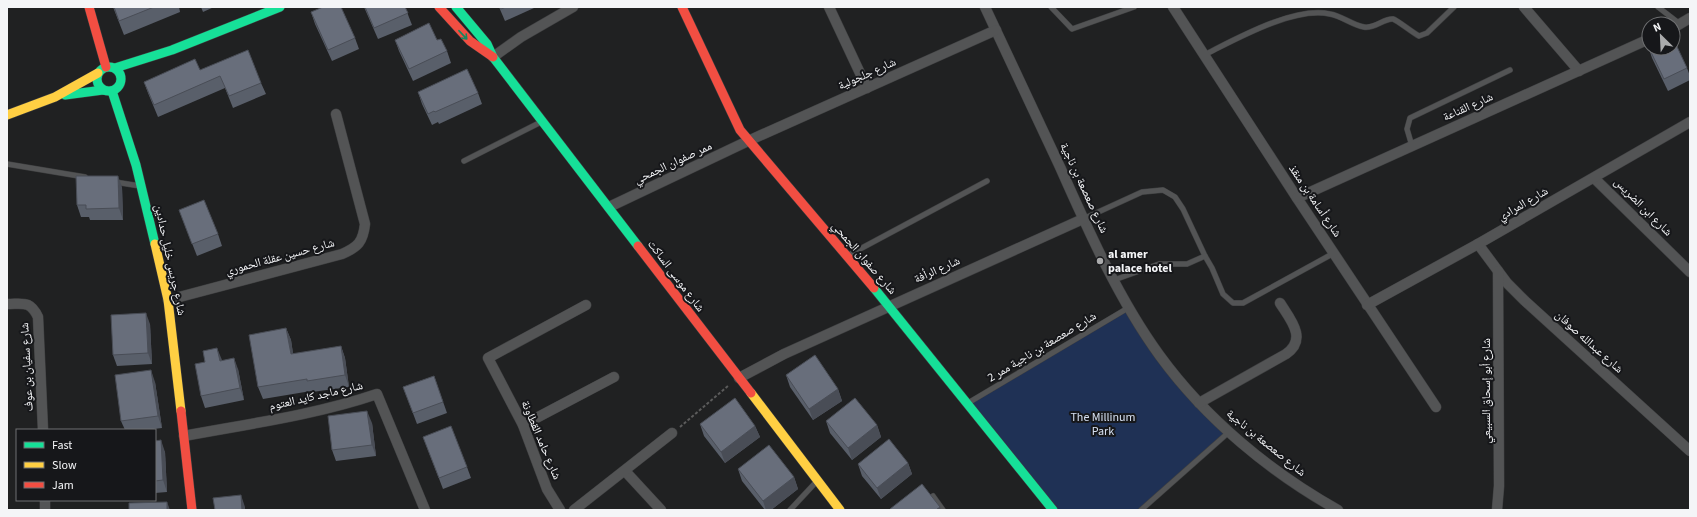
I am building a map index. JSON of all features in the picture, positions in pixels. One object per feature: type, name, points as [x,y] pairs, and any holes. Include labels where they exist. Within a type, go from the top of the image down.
[{"type":"street","points":[[55,97],[117,89],[125,79],[119,71],[111,68],[89,7]]},
{"type":"street","points":[[7,115],[55,97],[98,73],[172,50],[280,7]]},
{"type":"street","name":"شارع موسى الساكت","points":[[439,7],[465,37],[480,50],[492,57]]},
{"type":"street","name":"شارع موسى الساكت","points":[[456,7],[487,44],[492,57],[609,207],[840,510]]},
{"type":"street","points":[[492,57],[521,37],[573,7]]},
{"type":"street","name":"شارع صفوان الجمحي","points":[[682,7],[732,116],[748,141],[889,306],[1053,510]]},
{"type":"street","points":[[829,7],[867,88]]},
{"type":"street","name":"شارع صعصعة بن ناجية","points":[[985,7],[1083,218],[1128,308],[1160,357],[1198,403],[1229,432],[1249,449],[1301,487],[1338,510]]},
{"type":"street","name":"شارع أسامة بن منقذ","points":[[1173,7],[1367,305],[1436,408]]},
{"type":"street","points":[[1524,7],[1579,71]]},
{"type":"street","points":[[1681,23],[1690,18]]},
{"type":"street","name":"شارع جلجولية","points":[[748,141],[996,30]]},
{"type":"street","name":"شارع القناعة","points":[[1297,198],[1641,43]]},
{"type":"street","points":[[140,69],[172,50]]},
{"type":"street","points":[[98,73],[97,82],[108,90]]},
{"type":"street","name":"شارع جريس خليل حدادين","points":[[108,90],[141,187],[168,300],[192,510]]},
{"type":"street","name":"شارع حسين عقلة الحموري","points":[[168,300],[342,254],[358,245],[364,236],[364,224],[336,114]]},
{"type":"street","name":"شارع المرادي","points":[[1367,305],[1478,244],[1690,122]]},
{"type":"street","name":"ممر صفوان الجمحي","points":[[609,207],[748,141]]},
{"type":"street","name":"شارع ابن الضريس","points":[[1594,178],[1690,272]]},
{"type":"street","name":"شارع الرأفة","points":[[739,378],[778,357],[1083,218]]},
{"type":"street","name":"شارع عبدالله صوفان","points":[[1478,244],[1498,271],[1525,301],[1690,451]]},
{"type":"street","name":"شارع أبو إسحاق السبيعي","points":[[1497,510],[1499,454],[1498,271]]},
{"type":"street","points":[[1198,403],[1286,354],[1293,347],[1297,338],[1296,330],[1280,303]]},
{"type":"street","name":"شارع سفيان بن عوف","points":[[7,304],[26,304],[34,308],[38,317],[43,429]]},
{"type":"street","name":"شارع حامد القطاونة","points":[[560,510],[547,489],[523,425],[488,358],[586,305]]},
{"type":"street","points":[[523,425],[614,377]]},
{"type":"street","name":"شارع ماجد كايد العتوم","points":[[184,436],[315,411],[377,394],[425,510]]},
{"type":"street","points":[[574,510],[672,433]]},
{"type":"street","points":[[625,471],[662,510]]},
{"type":"lane","points":[[1051,7],[1072,29],[1134,7]]},
{"type":"lane","points":[[1204,55],[1238,38],[1291,16],[1307,13],[1330,14],[1363,27],[1370,28],[1394,19],[1418,36],[1427,33],[1454,7]]},
{"type":"lane","points":[[1658,7],[1667,16]]},
{"type":"lane","points":[[1412,146],[1407,129],[1410,118],[1510,70]]},
{"type":"lane","points":[[464,161],[542,122]]},
{"type":"lane","points":[[7,164],[94,179]]},
{"type":"lane","points":[[110,181],[141,187]]},
{"type":"lane","points":[[846,256],[987,181]]},
{"type":"lane","points":[[1083,218],[1142,192],[1162,190],[1175,197],[1183,209],[1223,294],[1233,303],[1243,303],[1334,254]]},
{"type":"lane","points":[[1114,280],[1159,264],[1187,264],[1205,256]]},
{"type":"lane","name":"شارع صعصعة بن ناجية ممر 2","points":[[967,404],[1128,308]]},
{"type":"lane","points":[[1141,510],[1229,432]]},
{"type":"lane","points":[[790,510],[817,481]]},
{"type":"lane","points":[[933,496],[943,510]]},
{"type":"path","points":[[672,433],[739,378]]},
{"type":"green space","name":"The Millinum Park","points":[[1128,308],[1140,327],[1229,432],[1141,510],[1053,510],[967,404]]},
{"type":"building","points":[[114,7],[154,7],[119,21]]},
{"type":"building","points":[[323,7],[341,7],[355,38],[328,50],[311,12]]},
{"type":"building","points":[[365,7],[405,7],[408,13],[374,28]]},
{"type":"building","points":[[429,23],[437,40],[441,39],[447,51],[409,69],[395,40]]},
{"type":"building","points":[[248,50],[261,83],[229,96],[220,76],[154,105],[144,82],[195,59],[200,70]]},
{"type":"building","points":[[1681,55],[1687,68],[1664,79],[1653,56]]},
{"type":"building","points":[[467,69],[478,93],[428,114],[418,92]]},
{"type":"building","points":[[76,176],[118,176],[119,208],[86,209],[86,205],[77,205]]},
{"type":"building","points":[[204,200],[218,234],[192,244],[179,210]]},
{"type":"building","points":[[146,313],[148,353],[113,355],[111,315]]},
{"type":"building","points":[[286,328],[291,354],[341,346],[345,375],[307,381],[307,379],[258,387],[249,335]]},
{"type":"building","points":[[217,348],[220,361],[234,358],[240,388],[201,396],[195,364],[205,362],[203,351]]},
{"type":"building","points":[[815,355],[838,389],[809,409],[786,375]]},
{"type":"building","points":[[151,370],[158,416],[121,421],[115,375]]},
{"type":"building","points":[[434,376],[443,402],[413,413],[403,387]]},
{"type":"building","points":[[735,398],[755,426],[721,452],[700,424]]},
{"type":"building","points":[[855,398],[877,425],[848,448],[826,421]]},
{"type":"building","points":[[367,411],[372,445],[332,450],[328,416]]},
{"type":"building","points":[[451,426],[467,467],[439,478],[423,437]]},
{"type":"building","points":[[889,439],[908,463],[877,488],[858,464]]},
{"type":"building","points":[[161,440],[163,480],[156,481],[156,441]]},
{"type":"building","points":[[769,445],[794,477],[763,501],[738,469]]},
{"type":"building","points":[[922,484],[940,507],[936,510],[890,510],[890,509]]},
{"type":"building","points":[[241,495],[242,510],[215,510],[213,498]]},
{"type":"building","points":[[167,502],[167,510],[129,510],[129,503]]},
{"type":"traffic: fast","points":[[115,68],[172,50],[280,7]]},
{"type":"traffic: fast","points":[[456,7],[487,44],[493,57],[638,246]]},
{"type":"traffic: fast","points":[[109,67],[118,70],[121,79],[118,88],[109,91],[100,88],[97,79],[100,70],[109,67]]},
{"type":"traffic: fast","points":[[65,95],[103,90]]},
{"type":"traffic: fast","points":[[112,91],[136,165],[155,244]]},
{"type":"traffic: fast","points":[[874,288],[1053,510]]},
{"type":"traffic: slow","points":[[7,115],[55,97],[98,73]]},
{"type":"traffic: slow","points":[[155,244],[168,300],[181,411]]},
{"type":"traffic: slow","points":[[751,393],[840,510]]},
{"type":"traffic: jam","points":[[89,7],[106,67]]},
{"type":"traffic: jam","points":[[439,7],[470,41],[493,57]]},
{"type":"traffic: jam","points":[[682,7],[740,130],[874,288]]},
{"type":"traffic: jam","points":[[638,246],[751,393]]},
{"type":"traffic: jam","points":[[181,411],[192,510]]},
{"type":"place","name":"al amer palace hotel","points":[[1100,261]]}]
